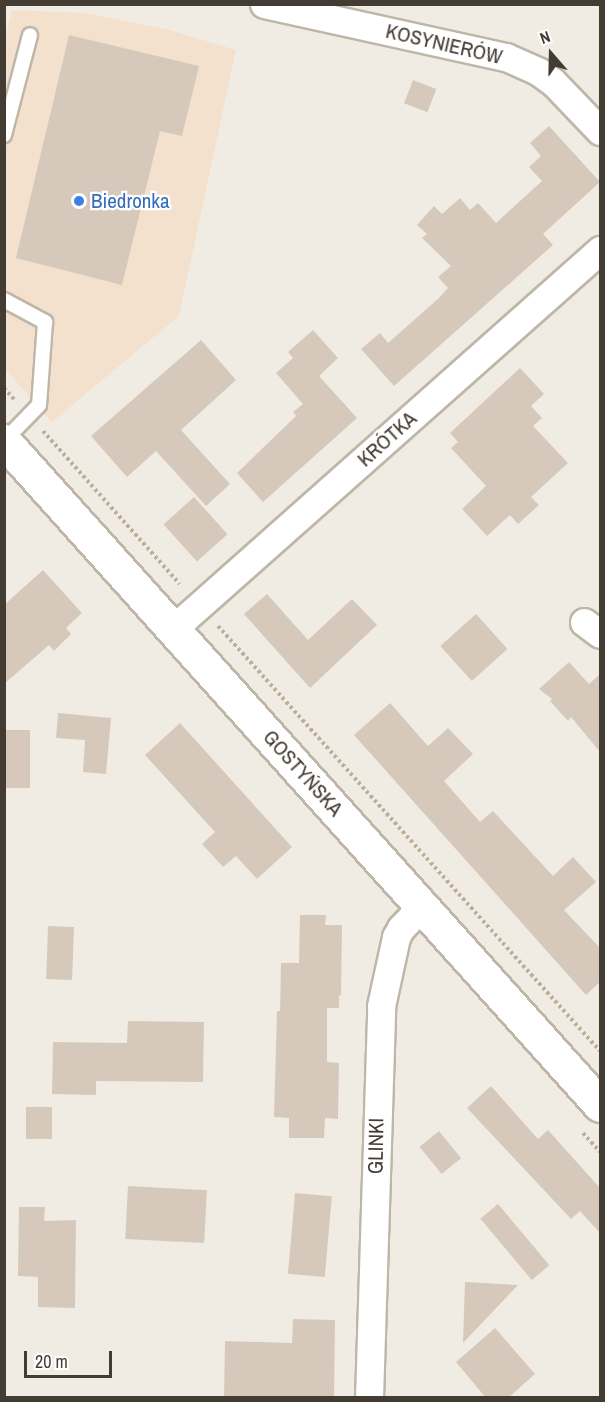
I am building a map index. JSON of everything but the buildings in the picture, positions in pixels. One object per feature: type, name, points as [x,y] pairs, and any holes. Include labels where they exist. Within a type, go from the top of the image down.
[{"type":"street","name":"KOSYNIERÓW","points":[[264,4],[506,57],[539,72],[553,82],[600,131]]},
{"type":"street","name":"KRÓTKA","points":[[174,628],[600,250]]},
{"type":"street","name":"GOSTYŃSKA","points":[[4,441],[600,1105]]},
{"type":"street","name":"GLINKI","points":[[369,1398],[381,1006],[396,937],[401,928],[422,906]]},
{"type":"lane","points":[[4,135],[30,35]]},
{"type":"lane","points":[[4,300],[45,322],[39,405],[30,417],[4,441]]},
{"type":"path","points":[[4,388],[181,585]]},
{"type":"path","points":[[217,625],[600,1051]]},
{"type":"shaded area","points":[[12,10],[84,13],[166,29],[236,50],[179,316],[52,422],[5,369],[4,41]]},
{"type":"place","name":"Biedronka","points":[[79,201]]}]
